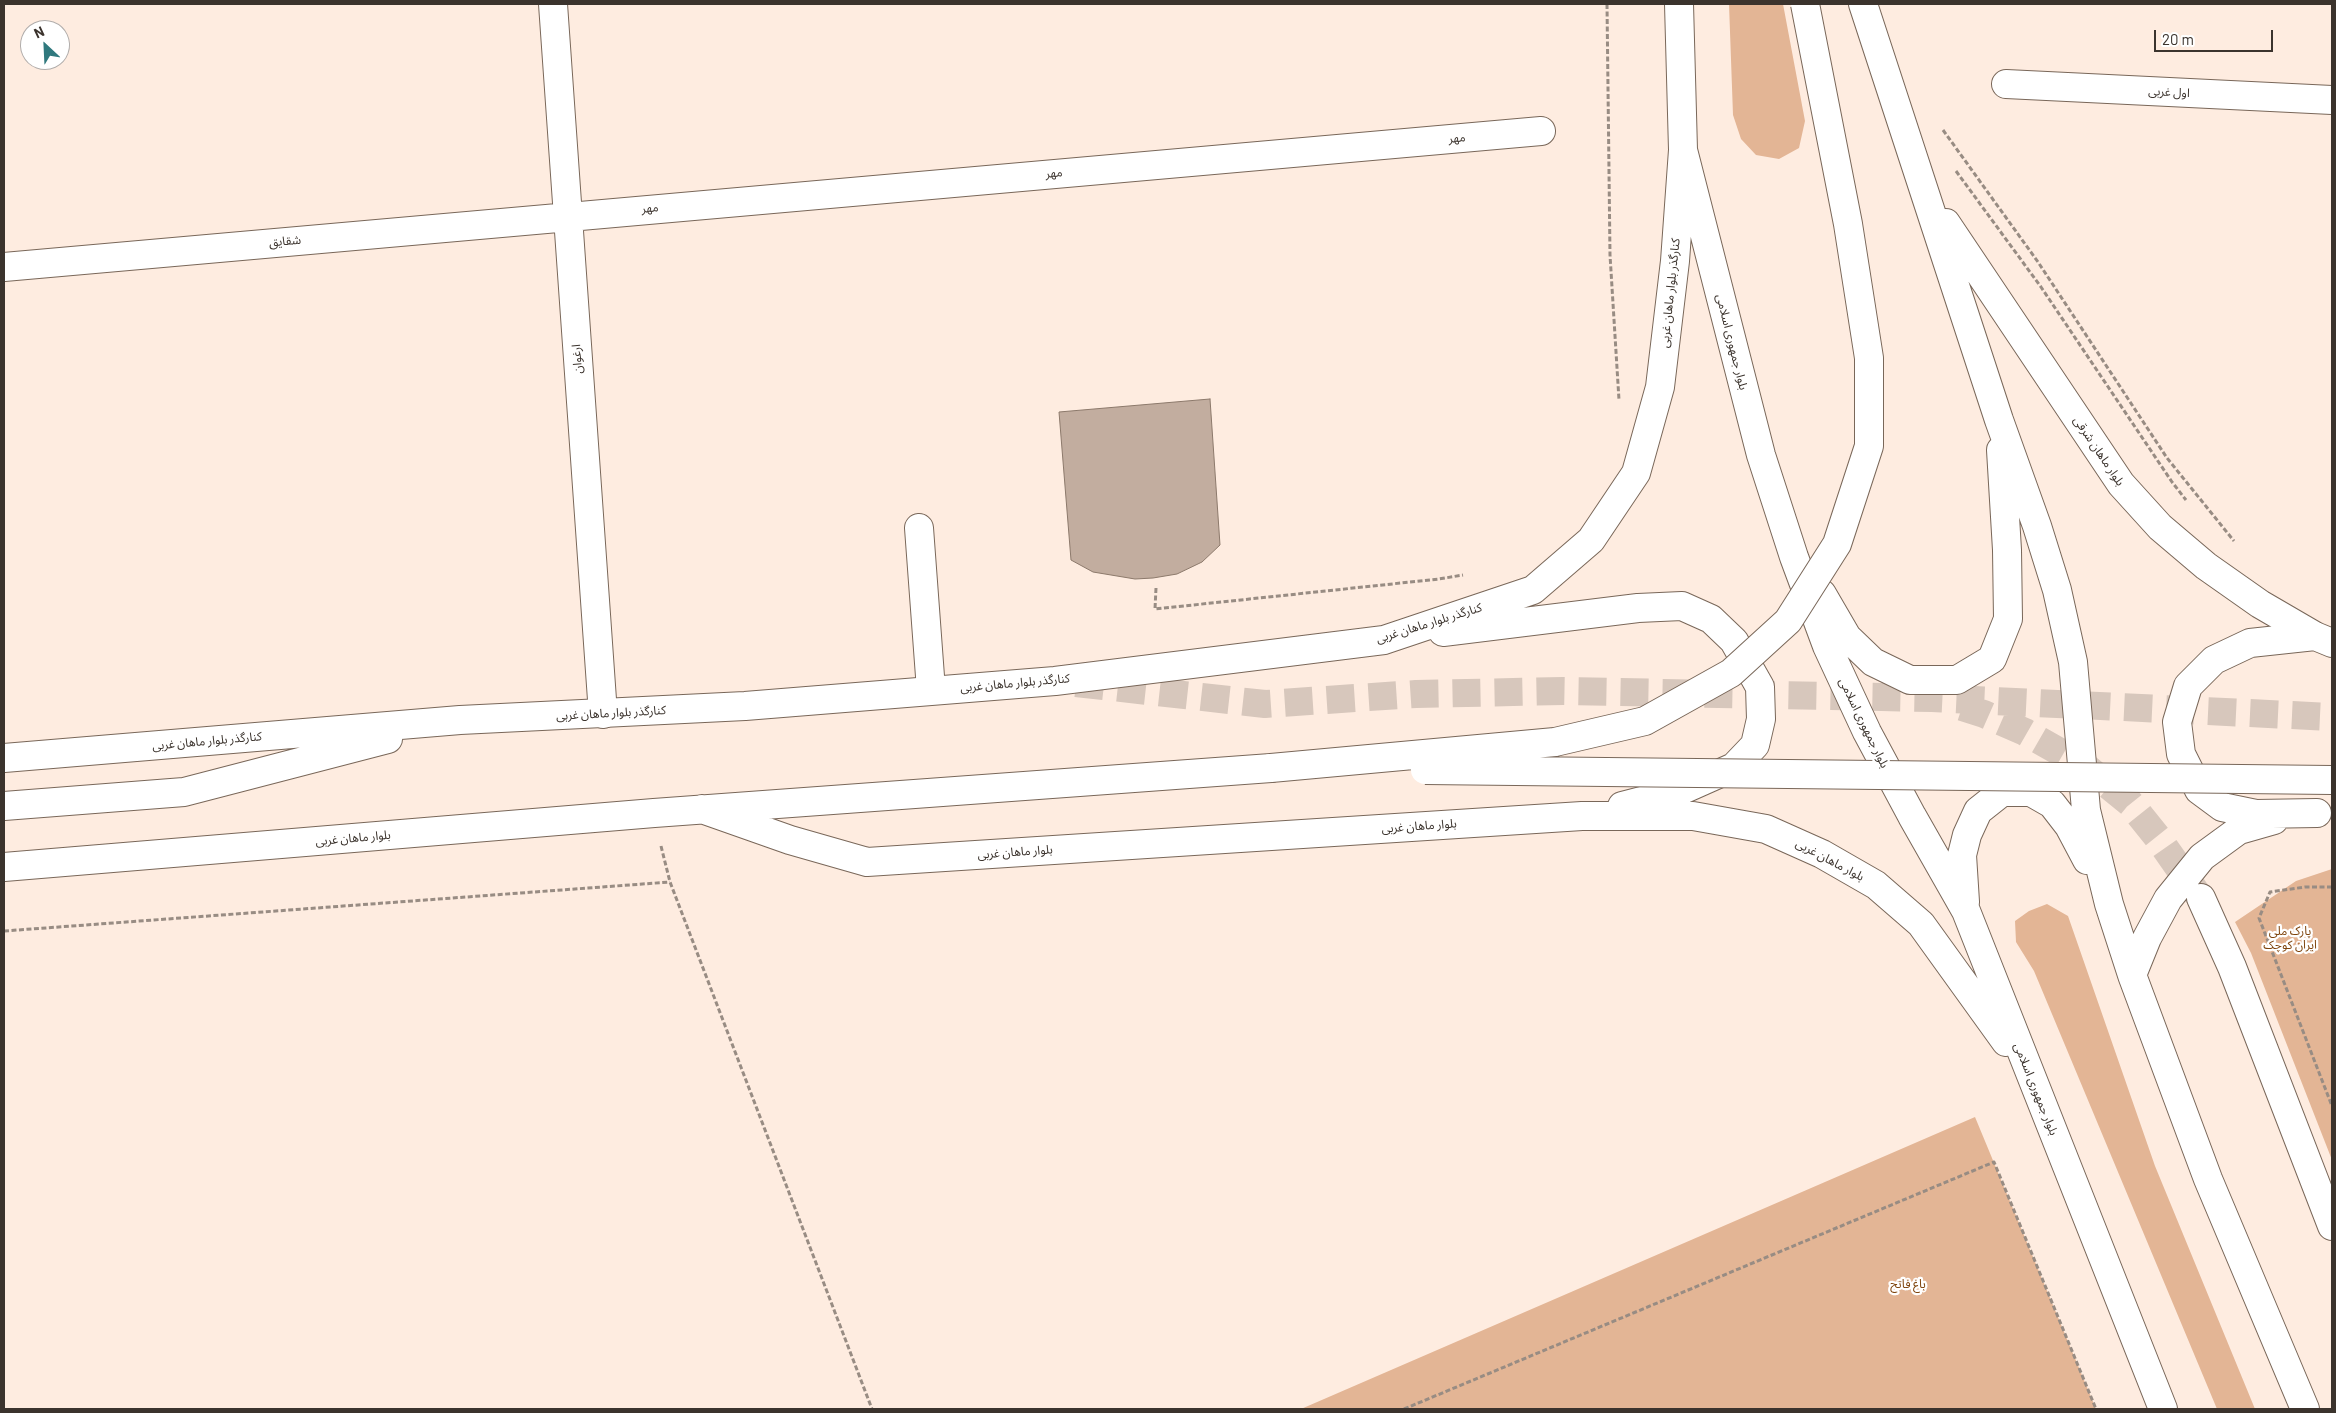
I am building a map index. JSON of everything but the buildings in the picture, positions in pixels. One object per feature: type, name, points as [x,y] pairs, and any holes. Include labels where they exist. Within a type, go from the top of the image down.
[{"type":"main road","name":"ارغوان","points":[[553,4],[603,714]]},
{"type":"main road","name":"بلوار جمهوری اسلامی","points":[[1679,4],[1683,150],[1762,455],[1794,556],[1827,646],[1867,732],[1966,911],[2163,1409]]},
{"type":"main road","points":[[1271,768],[1555,742],[1645,721],[1731,673],[1788,621],[1837,544],[1869,446],[1869,358],[1848,224],[1805,4]]},
{"type":"main road","points":[[1863,4],[1928,196],[1999,420],[2037,526],[2056,590],[2073,662],[2086,810],[2109,904],[2132,976],[2208,1178],[2305,1409]]},
{"type":"main road","name":"اول غربی","points":[[2006,84],[2332,100]]},
{"type":"main road","name":"مهر","points":[[567,216],[1541,131]]},
{"type":"main road","name":"کنارگذر بلوار ماهان غربی","points":[[4,758],[460,720],[745,706],[1055,681],[1384,640],[1533,590],[1591,540],[1636,473],[1660,387],[1675,260],[1683,150]]},
{"type":"main road","name":"بلوار ماهان شرقی","points":[[1928,196],[2121,484],[2160,528],[2206,566],[2260,604],[2324,639]]},
{"type":"main road","name":"شقایق","points":[[4,267],[567,216]]},
{"type":"main road","points":[[1762,455],[1825,601],[1847,637],[1873,662],[1910,680],[1956,680],[1992,659],[2008,619],[2007,550],[1999,420]]},
{"type":"main road","points":[[919,528],[931,690]]},
{"type":"main road","points":[[1384,640],[1638,608],[1682,606],[1711,619],[1734,641],[1760,687],[1761,719],[1755,746],[1734,767],[1680,791],[1582,816]]},
{"type":"main road","points":[[2324,639],[2250,644],[2214,660],[2188,686],[2177,722],[2181,754],[2199,790],[2222,807],[2256,814],[2325,812]]},
{"type":"main road","points":[[4,806],[184,792],[460,720]]},
{"type":"main road","points":[[1271,768],[2332,780]]},
{"type":"main road","name":"بلوار ماهان غربی","points":[[4,867],[702,809],[1271,768]]},
{"type":"main road","points":[[1966,911],[1962,855],[1967,835],[1978,811],[2002,792],[2031,792],[2052,804],[2069,826],[2082,848],[2109,904]]},
{"type":"main road","name":"بلوار ماهان غربی","points":[[702,809],[790,840],[867,862],[1582,816],[1693,816],[1766,829],[1822,854],[1876,885],[1921,924],[2034,1083]]},
{"type":"main road","points":[[2132,976],[2147,938],[2168,899],[2202,857],[2239,830],[2281,818],[2325,812]]},
{"type":"main road","points":[[2201,898],[2232,967],[2332,1226]]},
{"type":"path","points":[[1607,4],[1610,255],[1619,409]]},
{"type":"path","points":[[1939,126],[2038,262],[2167,458],[2238,546]]},
{"type":"path","points":[[1953,167],[2041,287],[2190,506]]},
{"type":"path","points":[[1156,588],[1154,609],[1439,579],[1465,574]]},
{"type":"path","points":[[654,813],[670,882],[872,1409]]},
{"type":"path","points":[[4,931],[670,882]]},
{"type":"path","points":[[2332,887],[2305,887],[2270,892],[2259,918],[2332,1106]]},
{"type":"path","points":[[1404,1409],[1994,1162],[2096,1409]]},
{"type":"green space","points":[[1729,4],[1783,4],[1805,121],[1799,148],[1779,159],[1756,155],[1741,139],[1733,115]]},
{"type":"green space","name":"پارک ملی ایران کوچک","points":[[2332,869],[2332,1160],[2251,953],[2235,922],[2296,881]]},
{"type":"green space","points":[[2047,904],[2068,916],[2155,1166],[2255,1409],[2217,1409],[2034,971],[2016,942],[2015,921],[2029,911]]},
{"type":"green space","name":"باغ فاتح","points":[[1975,1117],[2096,1409],[1301,1409]]},
{"type":"tunnel","points":[[1076,683],[1265,704],[1416,694],[1563,691],[1932,698],[2332,717]]},
{"type":"tunnel","points":[[1962,707],[1984,714],[2025,732],[2086,767],[2130,803],[2158,838],[2198,895]]}]
